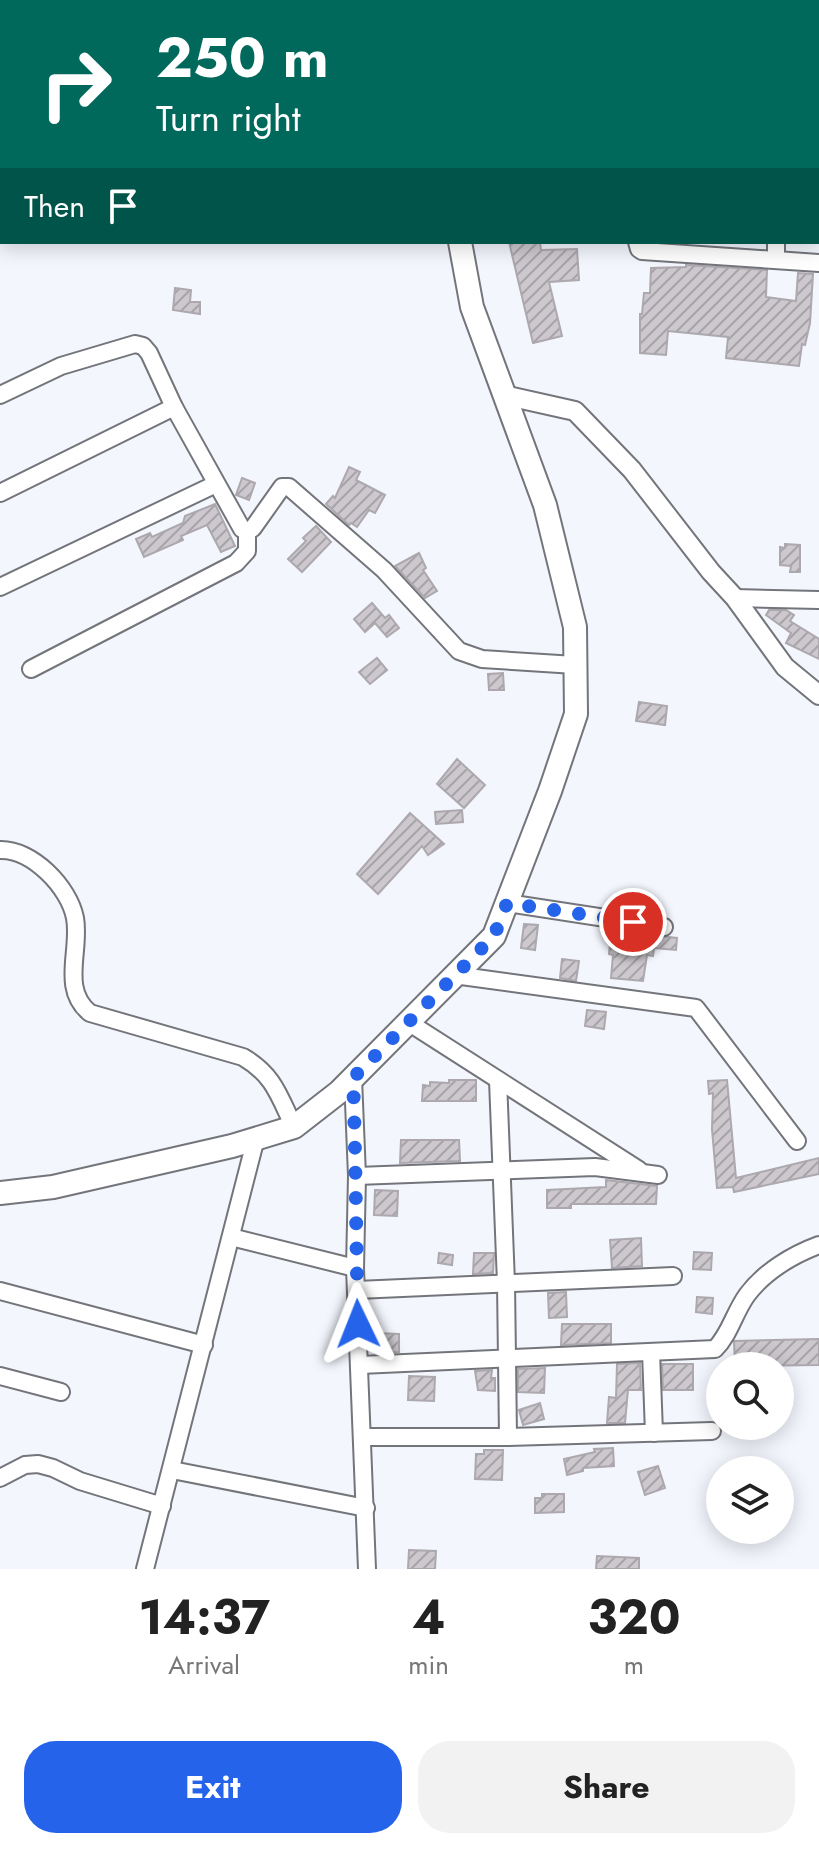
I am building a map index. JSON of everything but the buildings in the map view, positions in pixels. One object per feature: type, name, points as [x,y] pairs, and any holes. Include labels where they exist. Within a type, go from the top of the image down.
[{"type":"main road","points":[[0,1193],[53,1187],[294,1127],[339,1092],[494,936],[576,714],[575,627],[545,505],[472,307],[460,244]]},
{"type":"street","points":[[638,244],[642,251],[776,250],[819,263]]},
{"type":"street","points":[[0,395],[61,366],[135,344],[143,346],[216,484],[242,529],[247,532]]},
{"type":"street","points":[[504,395],[575,411],[632,470],[735,598],[785,667],[819,695]]},
{"type":"street","points":[[0,493],[174,407]]},
{"type":"street","points":[[0,587],[216,484]]},
{"type":"street","points":[[247,532],[282,487],[289,487],[384,570],[459,651],[482,659],[575,665]]},
{"type":"street","points":[[31,669],[236,563],[247,551],[247,532]]},
{"type":"street","points":[[735,598],[819,600]]},
{"type":"street","points":[[0,850],[20,853],[37,862],[68,900],[76,932],[73,980],[83,1008],[90,1013],[243,1057],[272,1080],[294,1127]]},
{"type":"street","points":[[507,903],[664,927]]},
{"type":"street","points":[[454,975],[696,1008],[797,1141]]},
{"type":"street","points":[[357,1176],[595,1167],[652,1175],[408,1022]]},
{"type":"street","points":[[353,1078],[357,1176],[355,1268],[367,1569]]},
{"type":"street","points":[[498,1080],[508,1437]]},
{"type":"street","points":[[145,1569],[256,1138]]},
{"type":"street","points":[[231,1237],[355,1268]]},
{"type":"street","points":[[360,1365],[715,1349],[725,1339],[748,1294],[777,1266],[819,1245]]},
{"type":"street","points":[[357,1290],[673,1276]]},
{"type":"street","points":[[0,1291],[204,1345]]},
{"type":"street","points":[[651,1352],[654,1433]]},
{"type":"street","points":[[0,1376],[61,1392]]},
{"type":"street","points":[[364,1437],[508,1437],[706,1431]]},
{"type":"street","points":[[0,1478],[25,1465],[38,1464],[80,1481],[162,1506]]},
{"type":"street","points":[[172,1470],[366,1508]]},
{"type":"route","points":[[358,1324],[353,1078],[494,936],[507,903],[633,922]]}]
